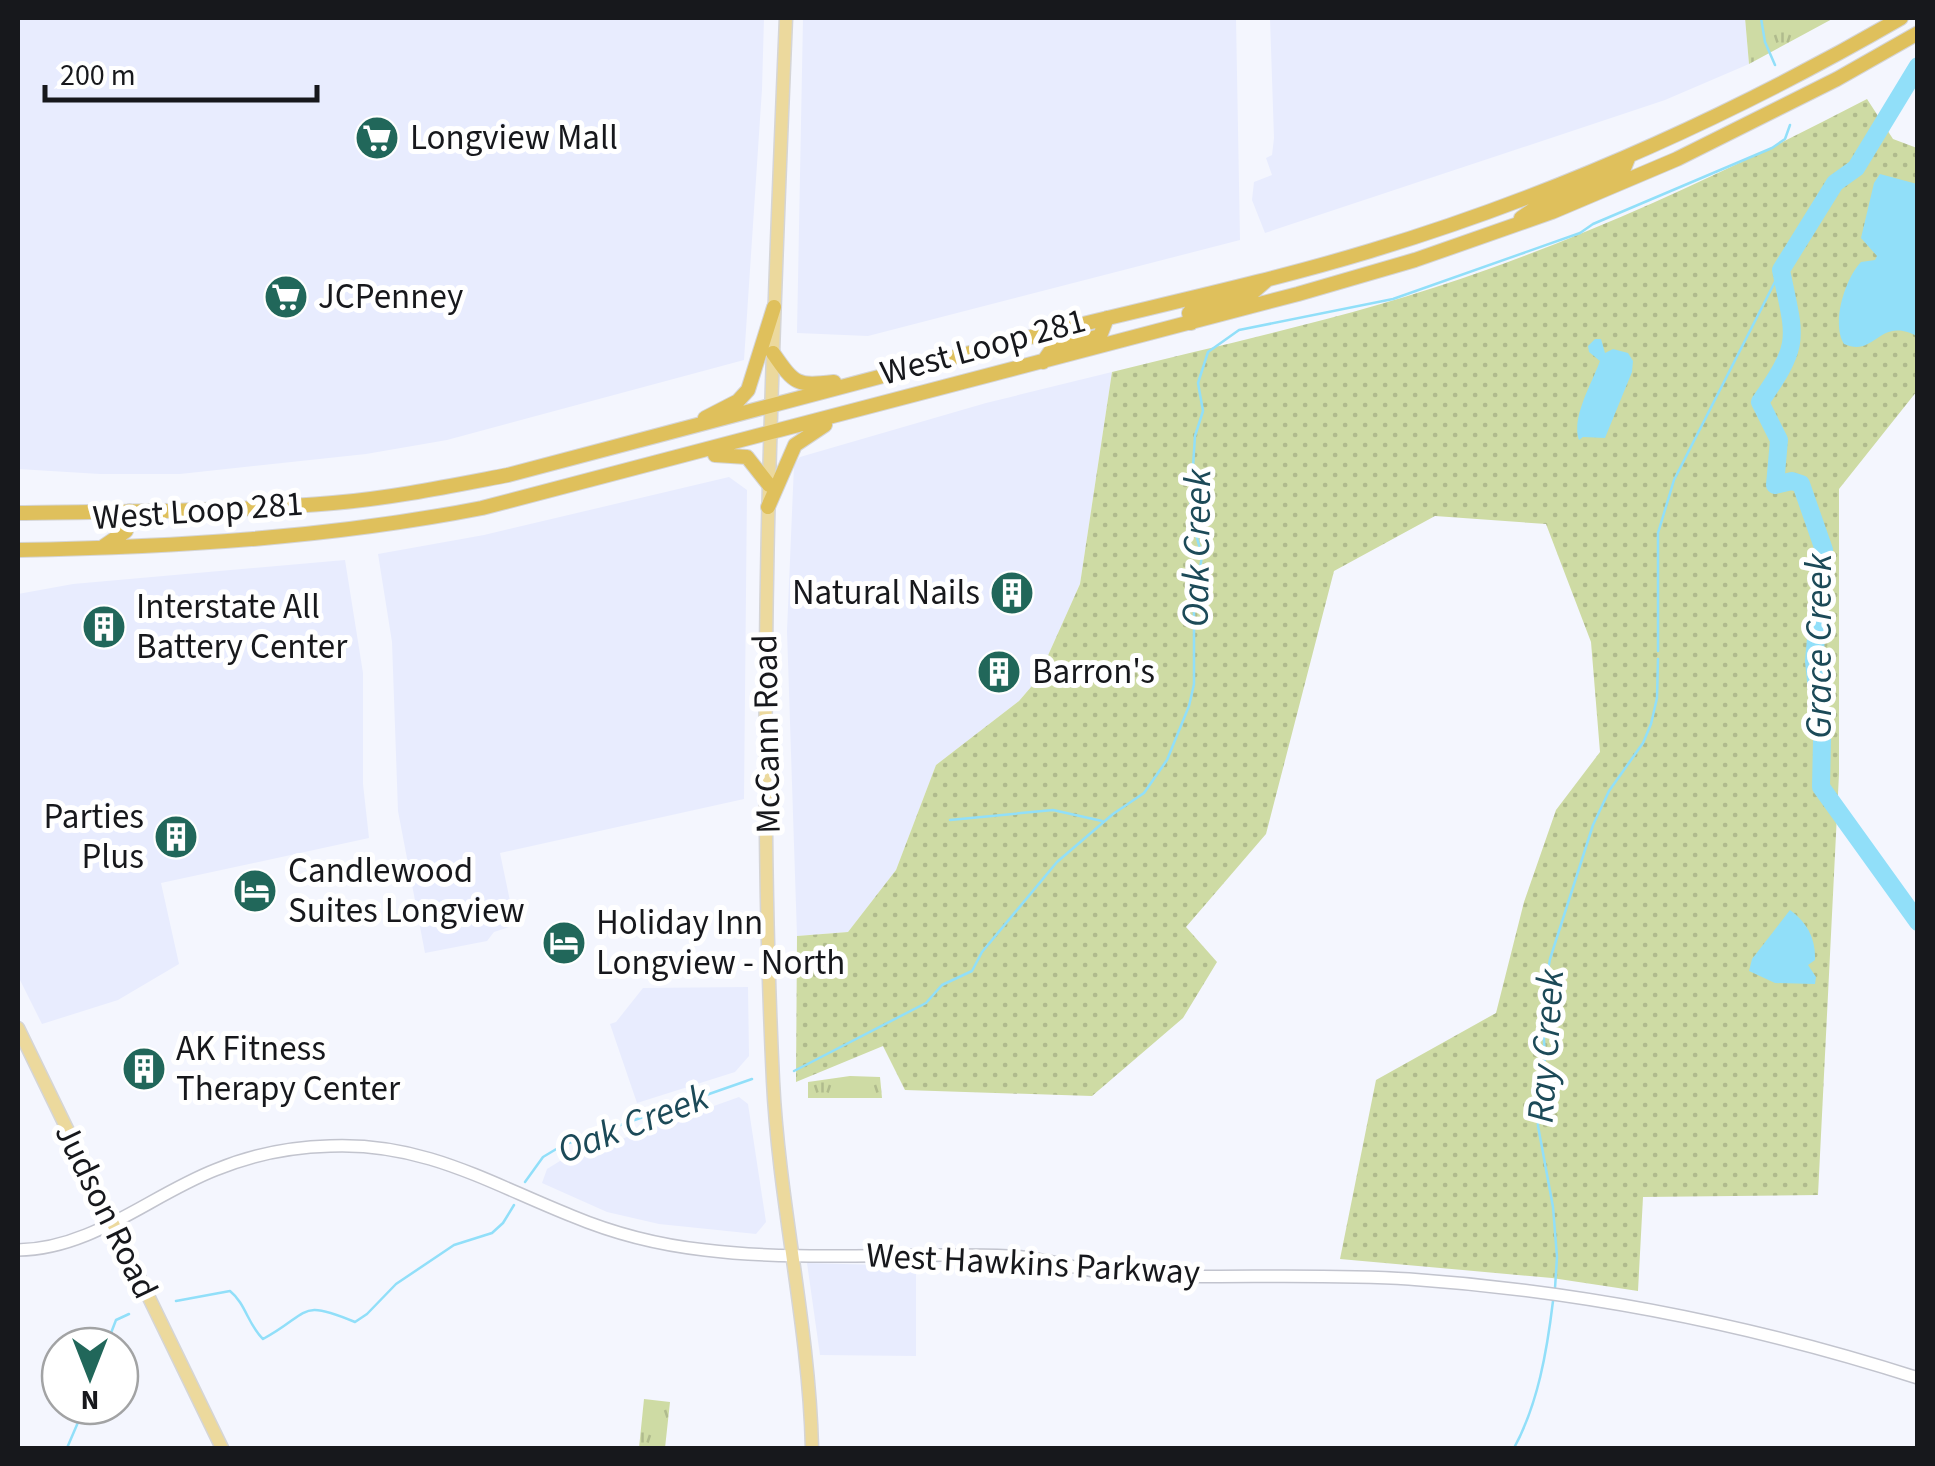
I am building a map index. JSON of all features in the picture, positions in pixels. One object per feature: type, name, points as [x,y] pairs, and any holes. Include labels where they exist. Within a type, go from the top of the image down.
[{"type":"highway","name":"West Loop 281","points":[[18,513],[265,508],[386,497],[508,475],[1267,279],[1476,216],[1630,156],[1782,83],[1900,18]]},
{"type":"highway","name":"West Loop 281","points":[[18,550],[94,550],[226,541],[442,516],[532,497],[1383,270],[1509,228],[1637,176],[1734,132],[1918,32]]},
{"type":"highway","points":[[1509,228],[1537,206],[1623,172],[1630,156]]},
{"type":"highway","points":[[1191,322],[1193,308],[1252,293],[1267,279]]},
{"type":"highway","points":[[680,430],[735,403],[746,393],[774,307]]},
{"type":"highway","points":[[1044,362],[1052,349],[1102,334],[1107,318]]},
{"type":"highway","points":[[773,354],[799,384],[870,379]]},
{"type":"highway","points":[[768,506],[794,445],[846,414]]},
{"type":"highway","points":[[684,456],[743,456],[769,485]]},
{"type":"highway","points":[[94,550],[123,534],[128,528],[130,511]]},
{"type":"main road","name":"McCann Road","points":[[786,18],[765,632],[772,1042],[778,1151],[808,1383],[812,1448]]},
{"type":"main road","name":"Judson Road","points":[[18,1028],[222,1448]]},
{"type":"main road","name":"West Hawkins Parkway","points":[[18,1250],[68,1242],[233,1163],[294,1149],[352,1146],[414,1153],[449,1163],[582,1220],[650,1242],[711,1251],[1015,1256],[1127,1275],[1335,1276],[1526,1291],[1744,1330],[1918,1378]]},
{"type":"shaded area","name":"Longview Mall","points":[[18,18],[764,18],[744,360],[447,440],[366,454],[180,474],[18,469]]},
{"type":"shaded area","points":[[803,18],[1236,18],[1240,240],[868,336],[797,333]]},
{"type":"shaded area","points":[[1270,18],[1745,18],[1749,64],[1665,100],[1265,233],[1252,200],[1254,182],[1272,175],[1266,158],[1272,155],[1274,138]]},
{"type":"shaded area","points":[[1112,372],[1080,584],[1037,680],[1019,701],[936,765],[896,870],[848,932],[797,936],[787,631],[794,465],[800,457],[986,403]]},
{"type":"shaded area","points":[[729,477],[747,490],[744,799],[500,853],[515,925],[494,932],[487,941],[425,953],[398,811],[392,642],[378,554],[484,535]]},
{"type":"shaded area","points":[[345,560],[363,673],[363,784],[369,838],[161,883],[179,964],[118,1000],[42,1024],[18,976],[18,594],[73,584]]},
{"type":"shaded area","points":[[748,987],[749,1056],[735,1072],[637,1103],[610,1024],[616,1022],[643,988]]},
{"type":"shaded area","points":[[739,1097],[748,1104],[766,1222],[756,1234],[659,1224],[607,1212],[542,1183],[547,1169],[560,1161]]},
{"type":"shaded area","points":[[807,1263],[916,1266],[916,1356],[820,1355]]},
{"type":"green space","points":[[1745,18],[1834,18],[1749,64]]},
{"type":"green space","points":[[1867,99],[1893,139],[1917,148],[1917,391],[1839,489],[1839,774],[1818,1195],[1643,1197],[1638,1291],[1552,1278],[1340,1259],[1376,1080],[1496,1013],[1524,902],[1556,810],[1600,752],[1591,642],[1546,524],[1435,516],[1334,571],[1266,834],[1186,927],[1217,962],[1183,1018],[1092,1096],[905,1090],[883,1046],[796,1082],[797,936],[848,932],[896,870],[936,765],[1019,701],[1037,680],[1080,584],[1112,372],[1347,313],[1486,270],[1680,191]]},
{"type":"green space","points":[[850,1076],[880,1077],[882,1098],[808,1098],[808,1082]]},
{"type":"green space","points":[[644,1399],[670,1402],[665,1448],[639,1448]]},
{"type":"water","points":[[1880,174],[1917,184],[1917,336],[1894,331],[1855,347],[1844,344],[1839,313],[1855,270],[1861,262],[1875,260],[1877,256],[1861,238],[1874,183]]},
{"type":"water","points":[[1601,339],[1605,353],[1613,349],[1628,353],[1633,361],[1632,372],[1605,438],[1579,440],[1580,411],[1600,361],[1589,352],[1588,346]]},
{"type":"water","points":[[1790,910],[1812,938],[1815,960],[1808,965],[1816,977],[1815,984],[1775,983],[1749,971],[1752,959]]},
{"type":"waterway","name":"Oak Creek","points":[[1761,18],[1765,42],[1775,65]]},
{"type":"waterway","name":"Grace Creek","points":[[1918,66],[1856,168],[1835,183],[1781,270],[1792,326],[1789,352],[1760,402],[1779,440],[1775,485],[1792,481],[1801,484],[1824,550],[1814,661],[1822,740],[1821,787],[1918,922]]},
{"type":"waterway","name":"Oak Creek","points":[[794,1071],[926,1003],[942,985],[972,971],[982,952],[1057,862],[1144,793],[1167,760],[1194,684],[1194,606],[1202,556],[1190,513],[1195,436],[1203,411],[1198,383],[1208,352],[1239,330],[1393,299],[1580,233],[1772,148],[1785,139],[1790,125]]},
{"type":"waterway","name":"Ray Creek","points":[[1658,651],[1658,533],[1674,480],[1781,270]]},
{"type":"waterway","name":"Ray Creek","points":[[1555,1288],[1553,1207],[1538,1126],[1545,1058],[1542,1005],[1550,959],[1593,825],[1609,791],[1643,743],[1651,724],[1657,698],[1658,659]]},
{"type":"waterway","points":[[950,820],[1053,810],[1102,821]]},
{"type":"waterway","name":"Oak Creek","points":[[525,1182],[543,1157],[563,1145],[752,1079]]},
{"type":"waterway","name":"Oak Creek","points":[[176,1301],[230,1291],[263,1339],[313,1310],[355,1322],[396,1284],[454,1245],[492,1233],[514,1205]]},
{"type":"waterway","name":"Ray Creek","points":[[1514,1448],[1540,1377],[1553,1301]]},
{"type":"waterway","name":"Oak Creek","points":[[114,1326],[116,1320],[129,1314]]},
{"type":"waterway","name":"Oak Creek","points":[[67,1448],[76,1426]]},
{"type":"place","name":"Longview Mall","points":[[377,138]]},
{"type":"place","name":"JCPenney","points":[[286,297]]},
{"type":"place","name":"Natural Nails","points":[[1012,593]]},
{"type":"place","name":"Interstate All Battery Center","points":[[104,627]]},
{"type":"place","name":"Barron's","points":[[999,672]]},
{"type":"place","name":"Parties Plus","points":[[176,837]]},
{"type":"place","name":"Candlewood Suites Longview","points":[[255,891]]},
{"type":"place","name":"Holiday Inn Longview - North","points":[[564,943]]},
{"type":"place","name":"AK Fitness Therapy Center","points":[[144,1069]]}]
